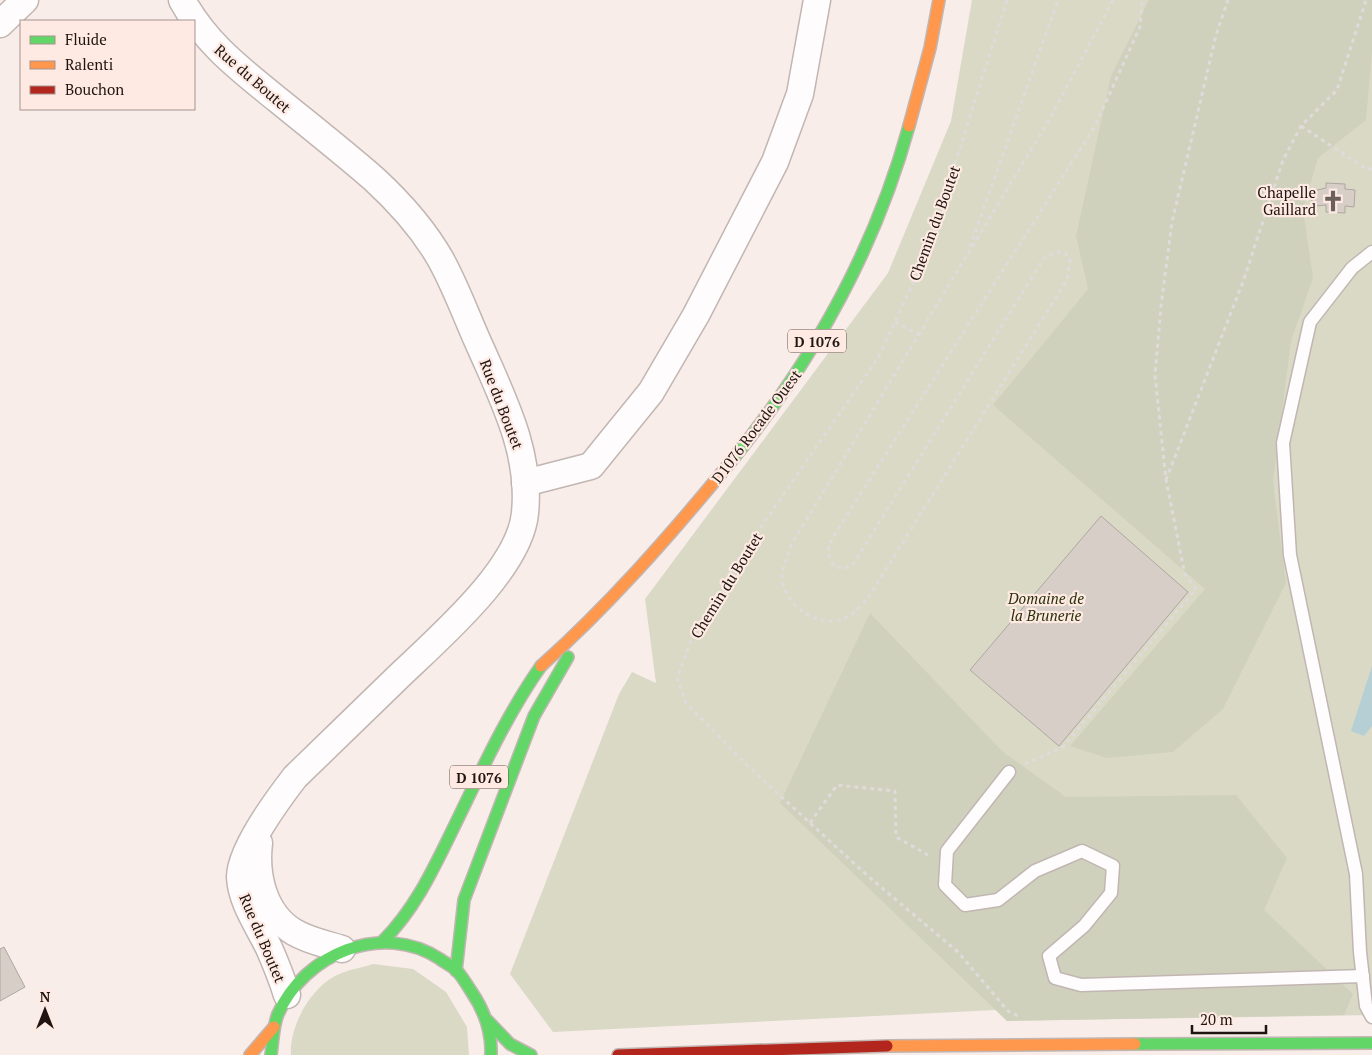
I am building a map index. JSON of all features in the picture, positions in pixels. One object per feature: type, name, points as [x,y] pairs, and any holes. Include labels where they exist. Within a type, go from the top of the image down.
[{"type":"main road","name":"D1076 Rocade Ouest","points":[[383,941],[396,928],[422,892],[514,706],[541,666],[589,623],[690,512],[747,442],[806,358],[830,319],[853,275],[900,158],[923,77],[939,0]]},
{"type":"main road","name":"D1076 Rocade Ouest","points":[[456,970],[464,900],[497,810],[534,716],[589,623]]},
{"type":"main road","points":[[271,1055],[274,1027],[287,995],[310,967],[342,949],[362,943],[383,941],[418,948],[434,955],[456,970],[475,993],[487,1020],[491,1055]]},
{"type":"main road","points":[[487,1020],[510,1044],[531,1055]]},
{"type":"main road","points":[[250,1055],[274,1027]]},
{"type":"main road","points":[[618,1055],[733,1049],[1372,1043]]},
{"type":"main road","points":[[843,1055],[896,1047]]},
{"type":"street","points":[[0,24],[26,0]]},
{"type":"street","name":"Rue du Boutet","points":[[182,0],[193,20]]},
{"type":"street","points":[[525,483],[591,466],[651,392],[696,315],[775,162],[800,94],[817,0]]},
{"type":"street","name":"Rue du Boutet","points":[[195,22],[221,54],[353,160],[388,192],[419,229],[441,260],[505,403],[522,451],[525,515],[517,541],[490,583],[448,628],[295,777],[262,826],[243,861],[240,877],[244,895],[276,965],[287,995]]},
{"type":"street","name":"Rue du Boutet","points":[[262,826],[259,876],[265,898],[279,919],[294,932],[314,941],[342,949]]},
{"type":"lane","points":[[1372,252],[1352,268],[1310,322],[1283,443],[1290,555],[1356,874],[1366,1006],[1372,1017]]},
{"type":"lane","points":[[1009,772],[946,851],[945,885],[964,905],[998,900],[1035,871],[1082,851],[1113,866],[1111,893],[1084,926],[1049,956],[1055,978],[1081,985],[1363,976]]},
{"type":"path","name":"Chemin du Boutet","points":[[1007,0],[925,258],[878,358],[738,560],[693,635],[677,678],[686,703],[751,769],[869,877],[958,952],[1008,1011],[1025,1020]]},
{"type":"path","points":[[968,255],[1058,0]]},
{"type":"path","points":[[1113,0],[1048,122],[791,546],[782,575],[786,592],[794,607],[812,616],[831,622],[848,617],[868,598],[1067,280],[1070,259],[1065,253],[1056,252],[1044,258],[854,563],[846,568],[835,567],[828,559],[828,547],[840,526],[1095,126],[1140,26],[1142,0]]},
{"type":"path","points":[[1009,772],[1064,747],[1196,589],[1185,575],[1166,480],[1155,375],[1161,306],[1172,222],[1216,35],[1228,0]]},
{"type":"path","points":[[1166,480],[1244,279],[1283,160],[1301,126],[1337,90],[1366,0]]},
{"type":"path","points":[[1301,126],[1366,169],[1372,169]]},
{"type":"path","points":[[894,322],[919,335]]},
{"type":"path","points":[[810,823],[837,785],[895,791],[896,837],[946,866]]},
{"type":"green space","name":"Domaine de la Brunerie","points":[[972,0],[1372,0],[1372,1015],[1007,1021],[996,1010],[553,1032],[510,974],[619,694],[632,672],[656,683],[645,599],[888,273],[951,121]]},
{"type":"green space","points":[[1149,0],[1372,0],[1372,51],[1366,120],[1318,158],[1303,209],[1313,278],[1291,341],[1273,482],[1286,583],[1223,709],[1173,752],[1107,758],[1070,746],[1205,589],[993,405],[1088,289],[1076,236],[1111,76]]},
{"type":"green space","points":[[870,613],[1003,752],[1066,797],[1236,795],[1287,858],[1264,910],[1353,994],[1344,1015],[1007,1021],[780,803]]},
{"type":"green space","points":[[373,964],[413,969],[446,992],[467,1027],[469,1055],[291,1055],[291,1044],[297,1021],[317,990],[339,974]]},
{"type":"water","points":[[1372,666],[1372,726],[1364,736],[1351,731]]},
{"type":"building","name":"Chapelle Gaillard","points":[[1326,183],[1345,184],[1345,189],[1355,190],[1354,207],[1345,206],[1345,213],[1326,212],[1326,205],[1315,206],[1310,197],[1313,191],[1326,188]]},
{"type":"building","points":[[1101,516],[1188,592],[1059,746],[970,670]]},
{"type":"building","points":[[4,947],[25,987],[0,1001],[0,949]]},
{"type":"traffic: fast","points":[[724,470],[783,392],[835,308],[877,219],[909,126]]},
{"type":"traffic: fast","points":[[456,971],[464,900],[534,716],[568,657]]},
{"type":"traffic: fast","points":[[383,941],[404,917],[422,890],[504,726],[541,666]]},
{"type":"traffic: fast","points":[[271,1055],[276,1018],[290,993],[306,975],[325,960],[347,950],[370,944],[394,943],[417,948],[440,959],[458,972],[476,998],[483,1013],[489,1029],[491,1055]]},
{"type":"traffic: fast","points":[[487,1020],[510,1044],[531,1055]]},
{"type":"traffic: fast","points":[[1135,1044],[1372,1043]]},
{"type":"traffic: slow","points":[[909,126],[930,48],[939,0]]},
{"type":"traffic: slow","points":[[541,666],[590,620],[636,571],[724,470]]},
{"type":"traffic: slow","points":[[250,1055],[274,1027]]},
{"type":"traffic: slow","points":[[887,1046],[1135,1044]]},
{"type":"traffic: jam","points":[[618,1055],[887,1046]]},
{"type":"place","name":"Chapelle Gaillard","points":[[1333,201]]}]
